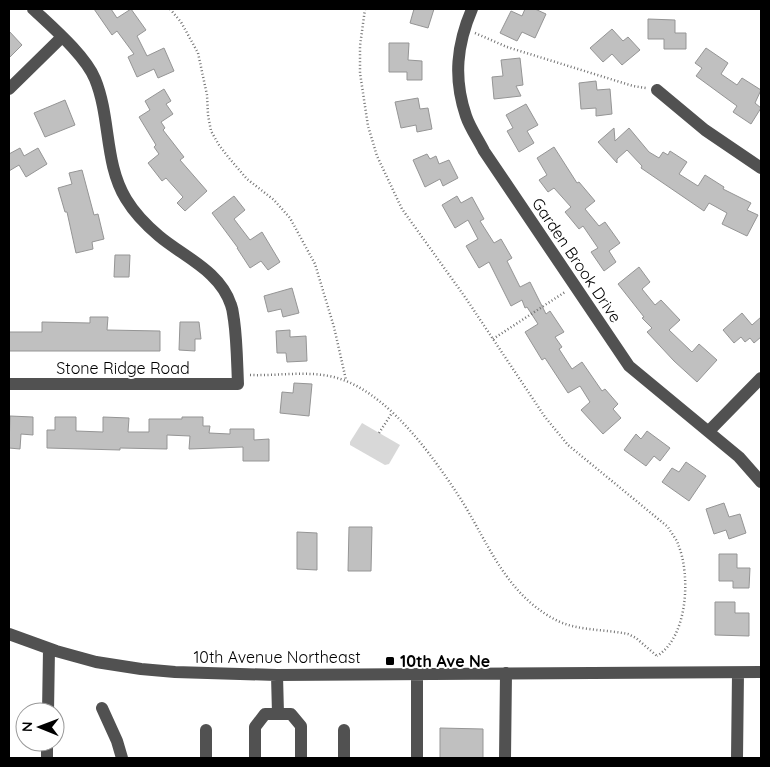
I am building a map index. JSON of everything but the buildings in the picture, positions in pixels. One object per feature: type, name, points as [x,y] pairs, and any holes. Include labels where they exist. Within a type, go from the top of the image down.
[{"type":"street","points":[[9,89],[62,37],[33,9]]},
{"type":"street","name":"Garden Brook Drive","points":[[472,9],[464,28],[457,74],[466,116],[484,151],[629,366],[710,431],[739,457],[761,482]]},
{"type":"street","name":"Stone Ridge Road","points":[[9,384],[238,384],[237,342],[231,305],[217,280],[142,221],[125,198],[113,167],[103,105],[95,78],[78,54],[62,37]]},
{"type":"street","points":[[657,90],[705,130],[761,168]]},
{"type":"street","points":[[710,431],[761,378]]},
{"type":"street","name":"10th Avenue Northeast","points":[[9,634],[49,649],[96,662],[141,670],[218,674],[761,672]]},
{"type":"street","points":[[48,702],[49,649]]},
{"type":"street","points":[[737,758],[738,673]]},
{"type":"street","points":[[415,757],[416,674]]},
{"type":"street","points":[[505,758],[506,674]]},
{"type":"street","points":[[277,675],[278,714]]},
{"type":"street","points":[[102,708],[117,741],[122,758]]},
{"type":"street","points":[[255,758],[255,727],[265,714],[291,714],[301,726],[301,758]]},
{"type":"street","points":[[206,730],[206,758]]},
{"type":"street","points":[[344,730],[344,758]]},
{"type":"path","points":[[170,9],[181,22],[198,53],[207,95],[211,131],[228,158],[247,179],[274,200],[290,218],[315,264],[334,326],[346,381]]},
{"type":"path","points":[[365,9],[360,46],[360,73],[368,126],[377,156],[402,209],[546,417],[568,445],[668,528],[678,543],[686,578],[684,610],[670,644],[665,651],[657,656]]},
{"type":"path","points":[[464,28],[507,47],[633,86],[657,90]]},
{"type":"path","points":[[493,339],[574,285]]},
{"type":"path","points":[[261,375],[311,374],[330,376],[346,381],[371,395],[392,412],[437,464],[518,593],[537,609],[566,625],[628,634],[636,638],[657,656],[657,673]]},
{"type":"path","points":[[379,432],[392,412]]},
{"type":"shaded area","points":[[362,423],[400,445],[389,464],[385,465],[350,445]]},
{"type":"place","name":"10th Ave Ne","points":[[390,661]]}]
